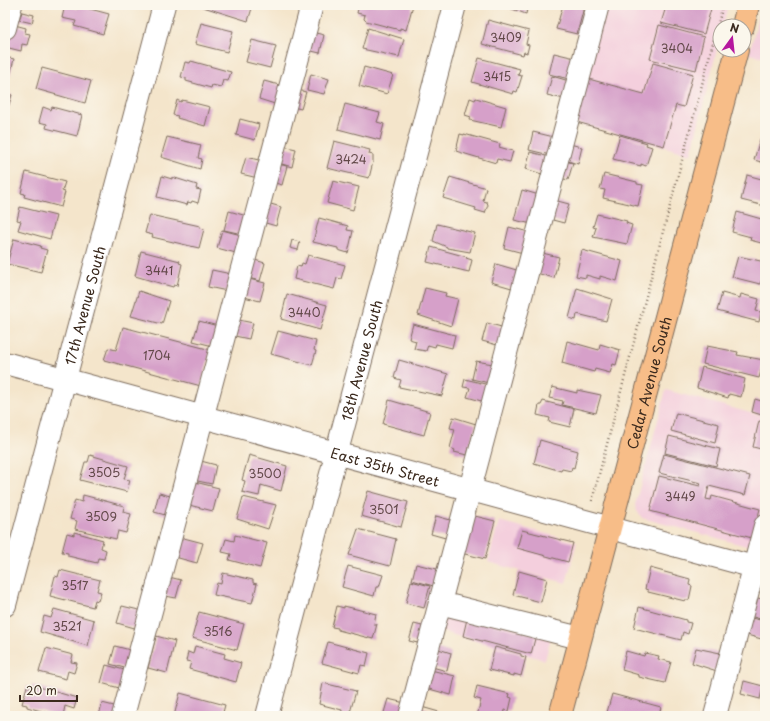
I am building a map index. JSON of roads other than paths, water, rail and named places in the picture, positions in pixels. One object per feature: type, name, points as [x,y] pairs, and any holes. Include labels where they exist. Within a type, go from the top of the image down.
[{"type":"main road","points":[[745,18],[748,5]]},
{"type":"main road","name":"Cedar Avenue South","points":[[560,716],[580,638],[611,529],[735,58]]},
{"type":"street","points":[[5,28],[11,5]]},
{"type":"street","name":"17th Avenue South","points":[[5,605],[164,5]]},
{"type":"street","points":[[123,716],[312,5]]},
{"type":"street","name":"18th Avenue South","points":[[267,716],[455,5]]},
{"type":"street","points":[[410,716],[598,5]]},
{"type":"street","name":"East 35th Street","points":[[5,363],[760,569]]},
{"type":"street","points":[[715,716],[760,569],[765,526]]},
{"type":"street","points":[[440,603],[580,638]]}]
